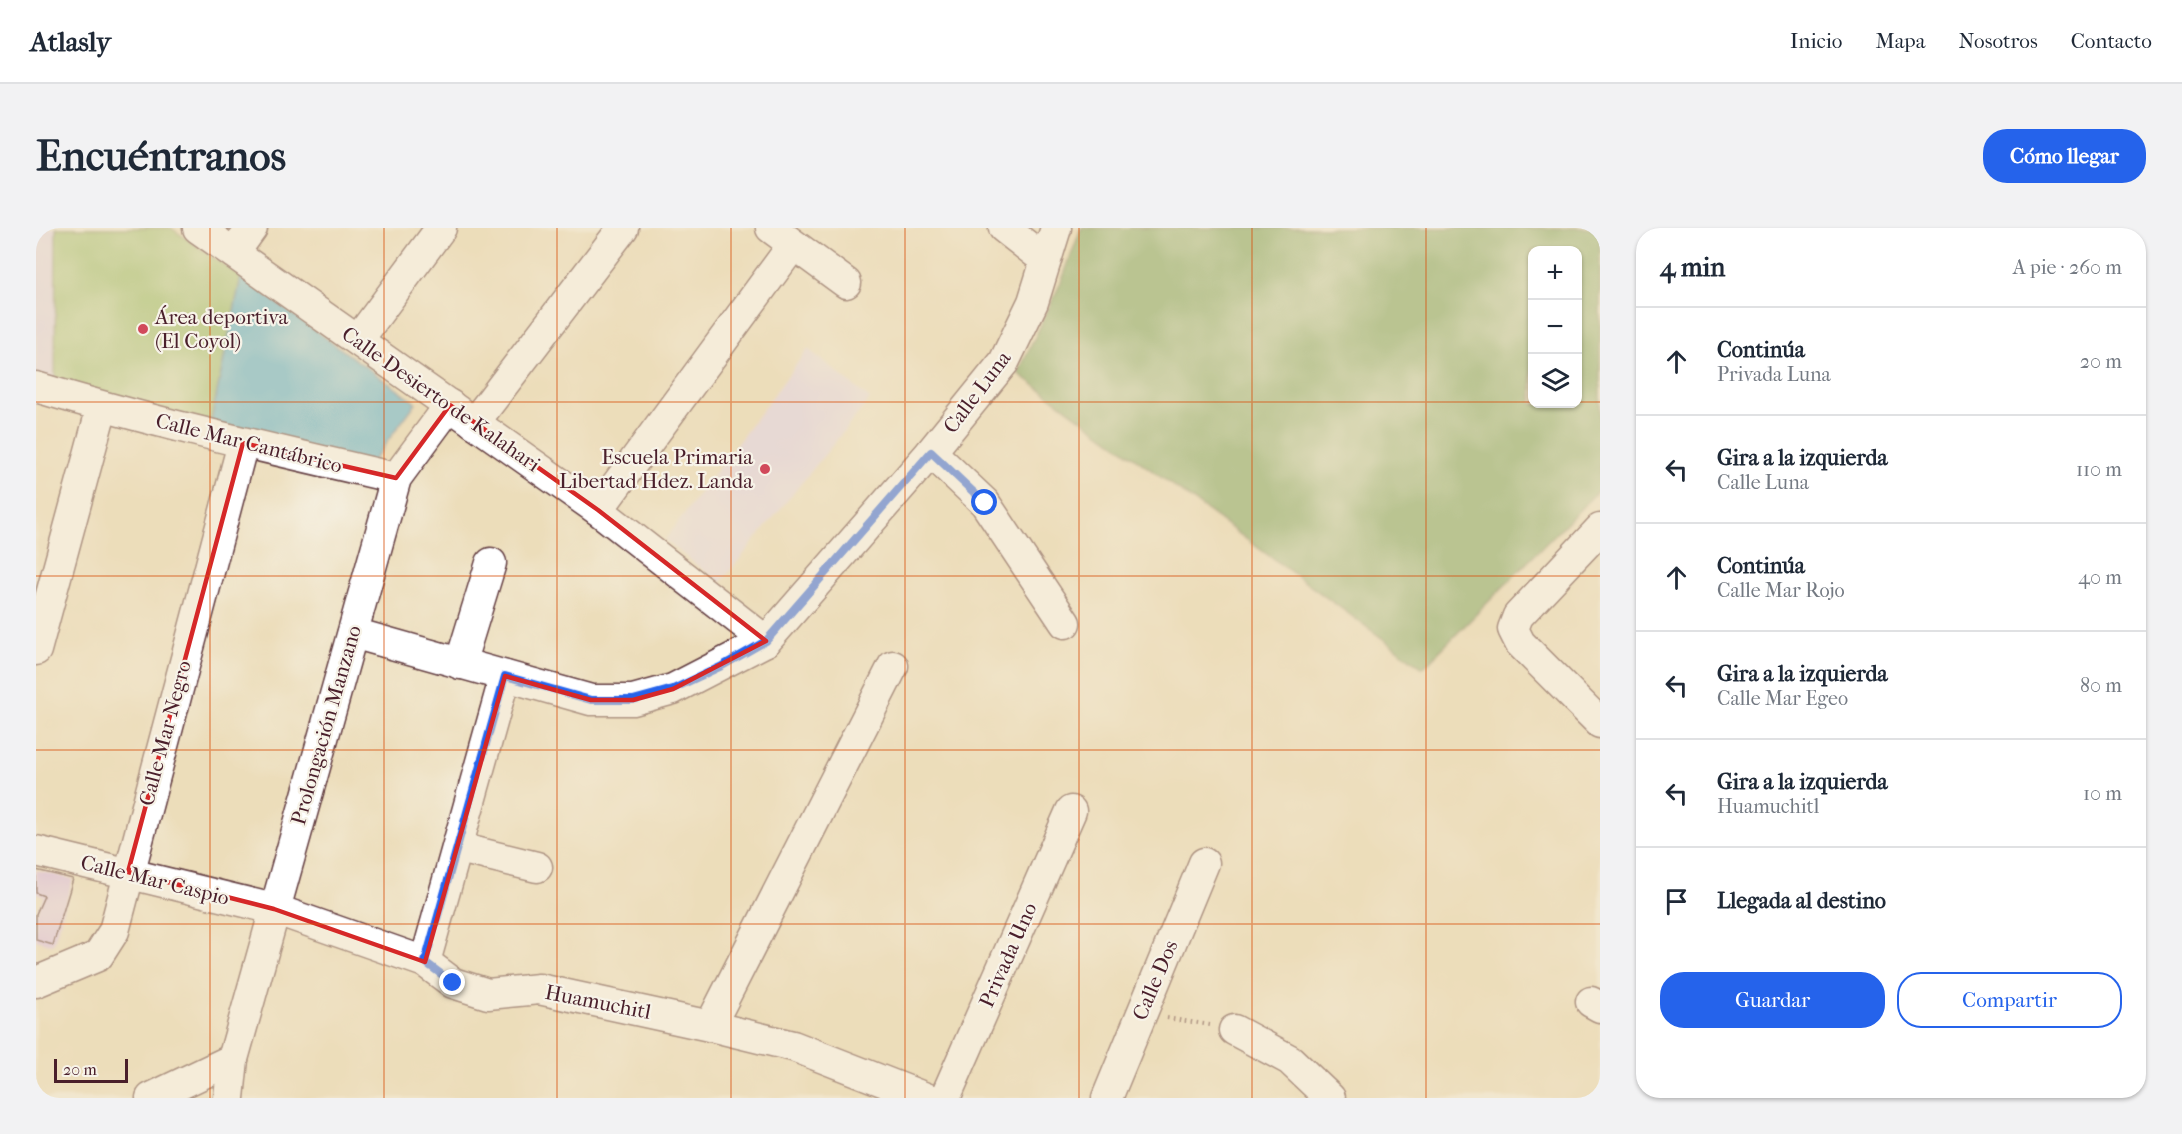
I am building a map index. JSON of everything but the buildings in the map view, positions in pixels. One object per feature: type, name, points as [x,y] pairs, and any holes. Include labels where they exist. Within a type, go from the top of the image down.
[{"type":"street","name":"Calle Desierto de Kalahari","points":[[198,228],[598,510],[766,641]]},
{"type":"street","points":[[234,253],[252,228]]},
{"type":"street","points":[[358,340],[441,228]]},
{"type":"street","points":[[474,423],[623,228]]},
{"type":"street","points":[[1004,228],[1045,260]]},
{"type":"street","name":"Calle Luna","points":[[353,633],[591,700],[633,700],[673,689],[766,641],[931,452],[1004,362],[1033,302],[1056,228]]},
{"type":"street","points":[[598,510],[782,236],[846,283]]},
{"type":"street","name":"Calle Mar Cantábrico","points":[[36,387],[102,407],[243,443],[396,478]]},
{"type":"street","name":"Prolongación Manzano","points":[[229,1098],[233,1059],[396,478],[450,405]]},
{"type":"street","points":[[36,650],[102,407]]},
{"type":"street","name":"Calle Mar Negro","points":[[36,982],[98,956],[114,931],[243,443]]},
{"type":"street","points":[[931,452],[985,503],[1065,623]]},
{"type":"street","points":[[1600,529],[1518,616],[1513,629],[1520,643],[1600,723]]},
{"type":"street","points":[[460,664],[491,563]]},
{"type":"street","points":[[710,1026],[893,666]]},
{"type":"street","points":[[425,962],[459,848],[505,676]]},
{"type":"street","name":"Privada Uno","points":[[945,1098],[1071,811]]},
{"type":"street","points":[[459,848],[537,867]]},
{"type":"street","name":"Calle Mar Caspio","points":[[36,851],[274,909]]},
{"type":"street","name":"Calle Dos","points":[[1107,1098],[1204,863]]},
{"type":"street","name":"Huamuchitl","points":[[274,909],[425,962],[453,983],[488,994],[539,989],[710,1026],[793,1046],[926,1098]]},
{"type":"street","points":[[1234,1030],[1290,1060],[1330,1098]]},
{"type":"street","points":[[151,1098],[233,1059]]},
{"type":"path","points":[[1142,1014],[1234,1030]]},
{"type":"highlighted area","points":[[450,405],[598,510],[766,641],[673,689],[633,700],[591,700],[505,676],[425,962],[274,909],[128,872],[243,443],[396,478]]},
{"type":"shaded area","points":[[36,228],[56,228],[55,381],[36,375]]},
{"type":"shaded area","name":"Escuela Primaria Libertad Hdez. Landa","points":[[808,349],[870,399],[720,583],[665,540]]},
{"type":"green space","name":"Área deportiva (El Coyol)","points":[[56,228],[171,228],[241,277],[210,426],[55,381]]},
{"type":"green space","points":[[1081,228],[1600,228],[1600,489],[1423,668],[1018,373],[1062,280]]},
{"type":"water","points":[[241,277],[416,403],[369,466],[210,426]]},
{"type":"place","name":"Área deportiva (El Coyol)","points":[[143,329]]},
{"type":"place","name":"Escuela Primaria Libertad Hdez. Landa","points":[[765,469]]},
{"type":"route","points":[[453,983],[425,962],[459,848],[505,676],[591,700],[633,700],[673,689],[722,666],[766,641],[931,452],[985,503]]}]
